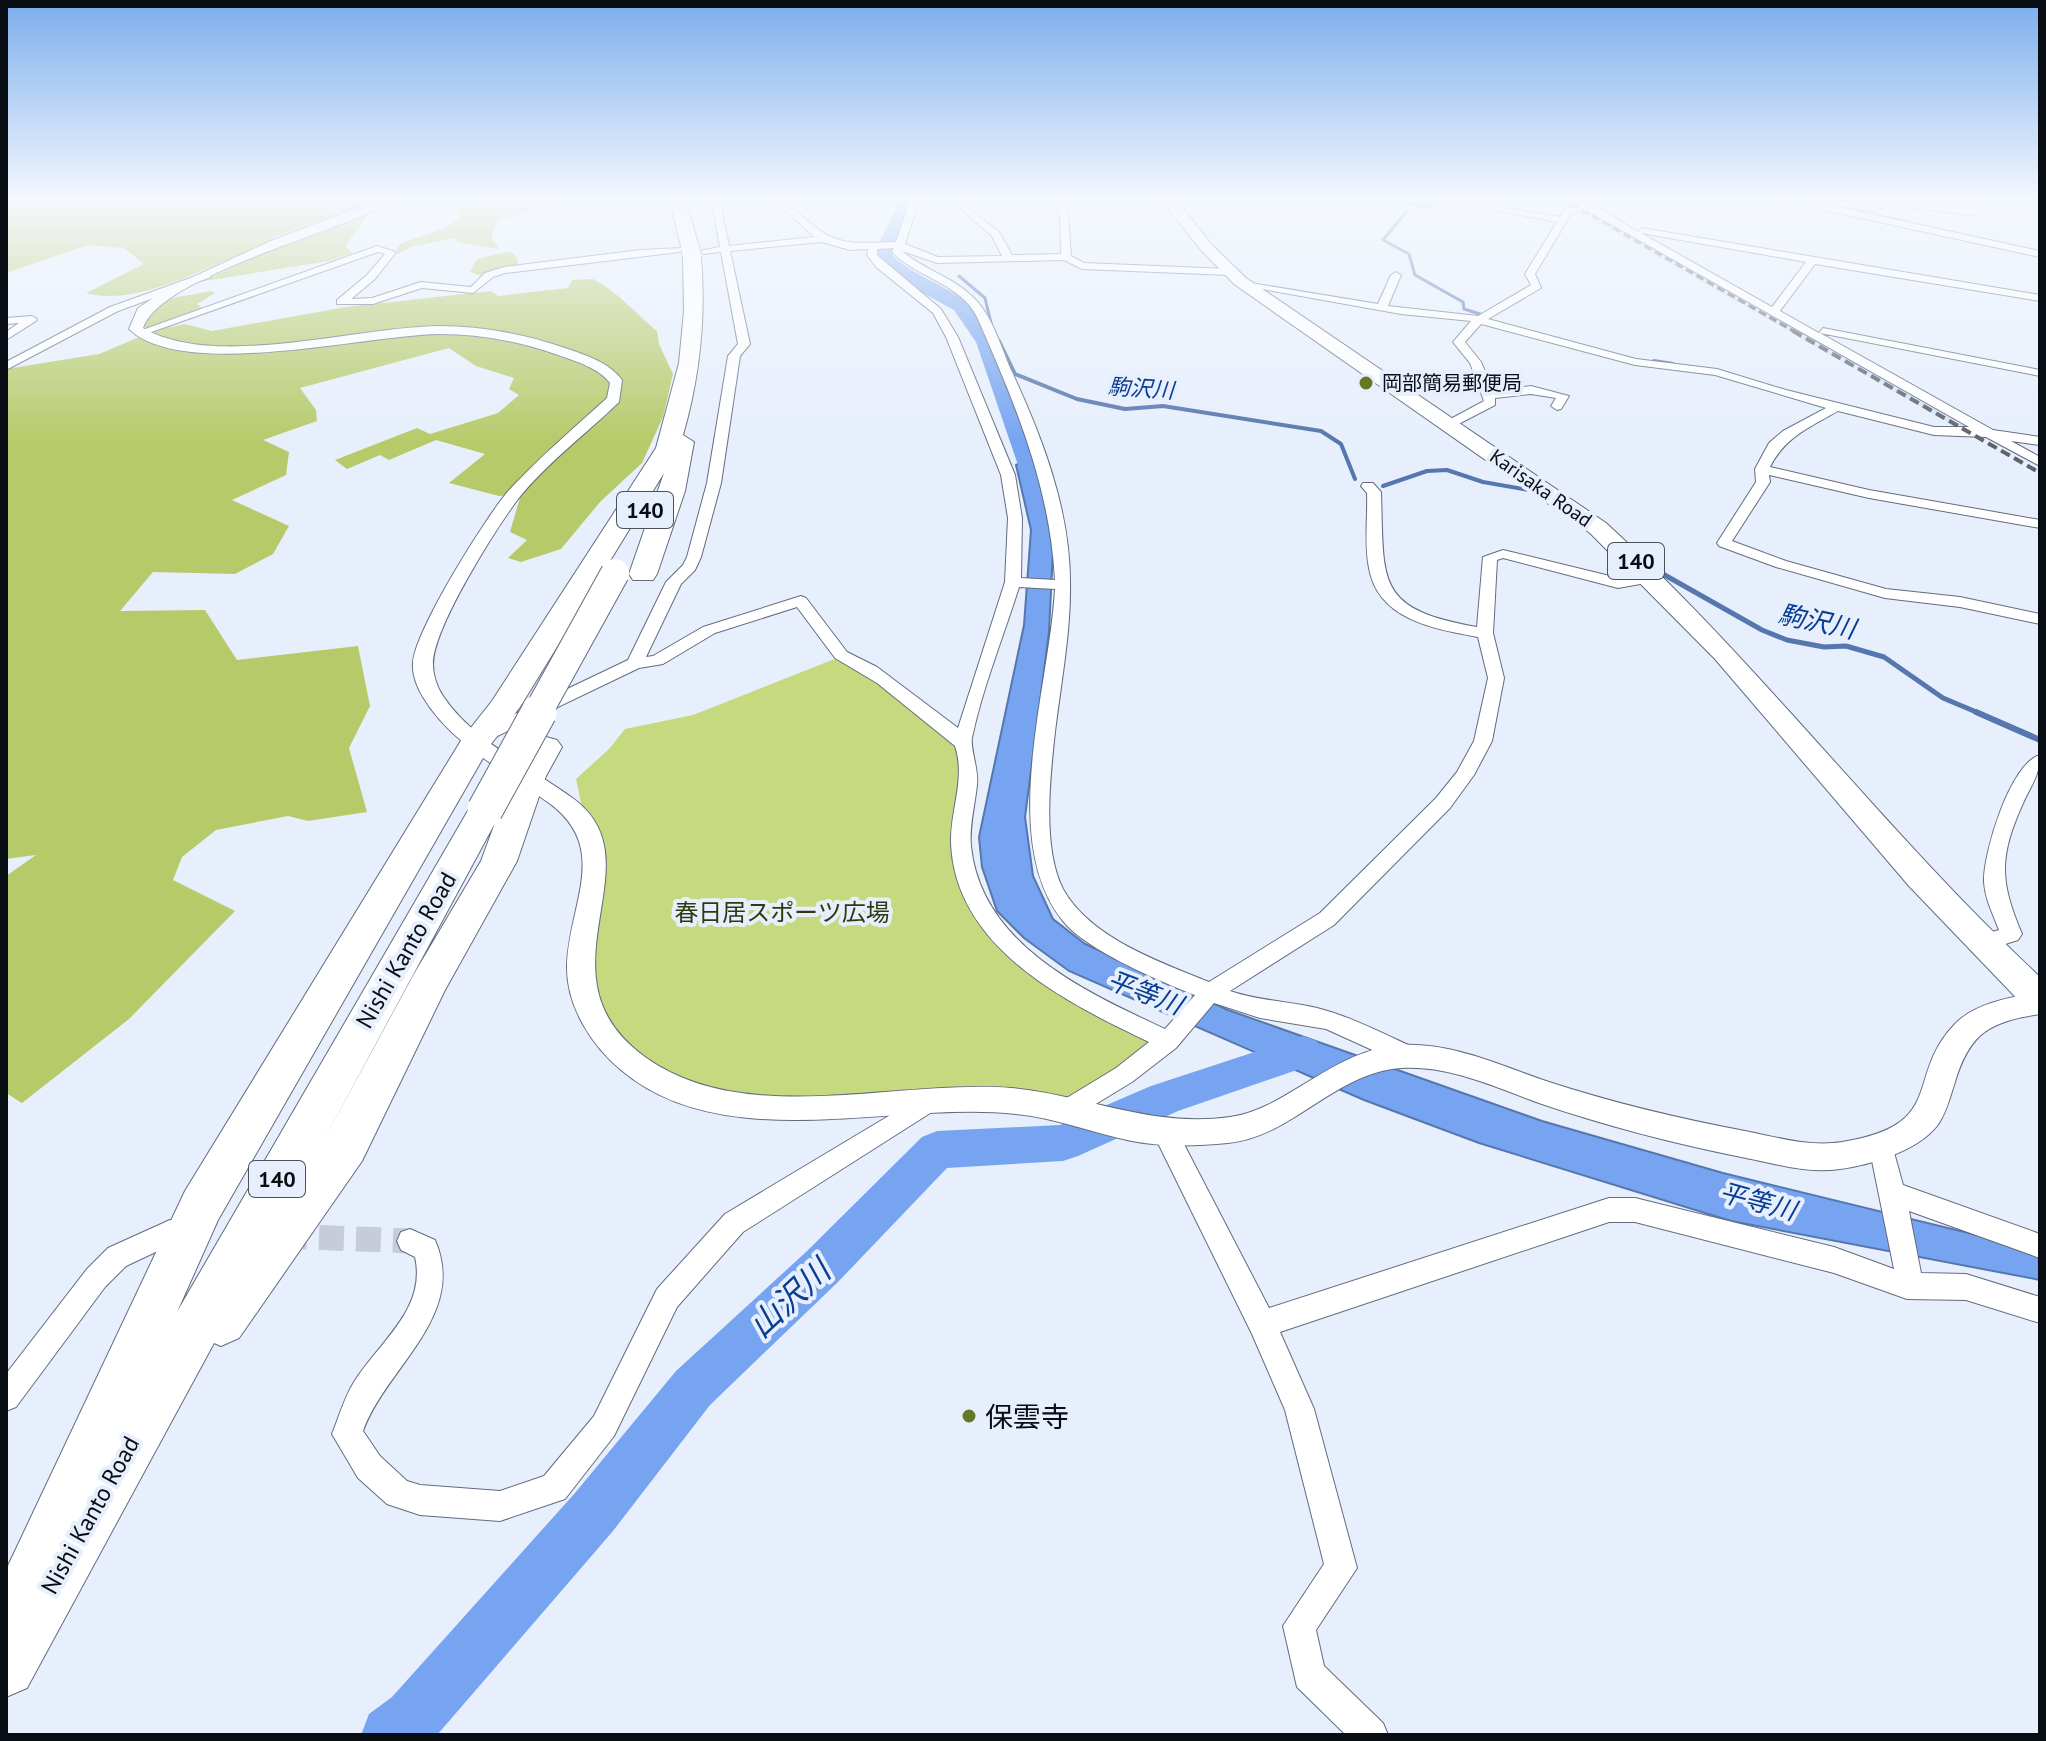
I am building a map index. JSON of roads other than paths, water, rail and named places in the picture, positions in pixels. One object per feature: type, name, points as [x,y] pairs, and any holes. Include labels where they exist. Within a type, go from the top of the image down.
[{"type":"highway","name":"Nishi Kanto Road","points":[[6,1667],[615,573],[670,445],[691,369],[696,324],[694,279]]},
{"type":"highway","name":"Karisaka Road","points":[[1237,279],[1598,528],[1652,578],[1983,943],[2040,1001]]},
{"type":"highway","points":[[6,1635],[201,1206],[491,723],[615,573],[673,491],[689,408],[691,369]]},
{"type":"highway","points":[[71,1549],[239,1294],[346,1147],[428,985],[499,861],[615,573]]},
{"type":"street","points":[[6,367],[114,309],[195,279]]},
{"type":"street","points":[[199,279],[142,311],[135,324],[139,333],[162,344],[226,350],[408,331],[464,331],[524,341],[609,372],[617,383],[614,399],[513,495],[438,615],[429,636],[422,670],[431,694],[456,726],[491,723],[635,663],[657,661],[709,630],[801,601],[842,656],[863,665],[962,742]]},
{"type":"street","points":[[139,333],[291,279]]},
{"type":"street","points":[[368,279],[341,302],[373,301],[421,285],[473,290],[484,279]]},
{"type":"street","points":[[635,663],[674,582],[690,567],[714,483],[734,356],[744,344],[733,279]]},
{"type":"street","points":[[899,279],[943,311],[1008,475],[1015,518],[1013,582],[962,742],[968,768],[961,847],[971,888],[989,924],[1034,966],[1115,1015],[1168,1041]]},
{"type":"street","points":[[938,279],[959,290],[969,307],[1045,467],[1054,498],[1063,585],[1041,803],[1041,856],[1069,915],[1098,939],[1211,992],[1258,1009],[1326,1019],[1409,1056],[1469,1065],[1642,1121],[1768,1149],[1832,1157],[1881,1146],[1927,1119],[1952,1051],[1971,1026],[2040,1001]]},
{"type":"street","points":[[1238,279],[1382,308],[1478,320],[1635,362],[1717,372],[1782,393],[1934,431],[1987,432],[2040,441]]},
{"type":"street","points":[[1382,308],[1394,279]]},
{"type":"street","points":[[1449,425],[1491,402],[1491,395],[1475,362],[1459,342],[1478,320],[1521,300],[1537,286],[1533,279]]},
{"type":"street","points":[[1718,279],[2040,462]]},
{"type":"street","points":[[1775,311],[1797,279]]},
{"type":"street","points":[[1911,279],[2040,298]]},
{"type":"street","points":[[6,321],[32,319],[6,337]]},
{"type":"street","points":[[1800,326],[2040,373]]},
{"type":"street","points":[[1491,395],[1546,391],[1563,396],[1557,406]]},
{"type":"street","points":[[1838,406],[1787,434],[1774,446],[1762,469],[1763,482],[1724,543],[1781,564],[1885,593],[1960,602],[2040,619]]},
{"type":"street","points":[[1963,432],[2040,479]]},
{"type":"street","points":[[1762,469],[1869,494],[2040,524]]},
{"type":"street","points":[[1368,486],[1374,492],[1375,571],[1385,590],[1407,615],[1485,633]]},
{"type":"street","points":[[1075,1111],[1168,1041],[1211,992],[1327,919],[1443,803],[1465,775],[1483,741],[1496,678],[1485,633],[1490,557],[1503,554],[1618,583],[1652,578]]},
{"type":"street","points":[[1013,582],[1063,585]]},
{"type":"street","points":[[491,723],[538,762],[581,815],[593,837],[596,872],[581,949],[581,992],[607,1039],[636,1066],[681,1093],[733,1102],[801,1108],[1001,1100],[1075,1111],[1127,1127],[1165,1133],[1239,1129],[1365,1065],[1409,1056]]},
{"type":"street","points":[[1983,943],[2011,934],[1994,890],[2001,835],[2025,776],[2040,761]]},
{"type":"street","points":[[410,1241],[426,1249],[433,1270],[431,1291],[414,1326],[364,1391],[347,1434],[369,1467],[398,1493],[439,1503],[500,1506],[554,1488],[604,1426],[667,1298],[734,1223],[927,1103]]},
{"type":"street","points":[[1165,1133],[1262,1324],[1299,1409],[1341,1568],[1299,1626],[1309,1675],[1371,1735]]},
{"type":"street","points":[[1881,1146],[1907,1276]]},
{"type":"street","points":[[1892,1199],[2040,1246]]},
{"type":"street","points":[[1262,1324],[1609,1210],[1635,1210],[1834,1260],[1966,1287],[2040,1310]]},
{"type":"street","points":[[6,1397],[96,1278],[117,1257],[170,1232]]},
{"type":"water","points":[[1037,454],[1054,529],[1049,632],[1025,817],[1033,876],[1053,919],[1085,944],[1228,1010],[1542,1121],[1723,1173],[2038,1250],[2040,1280],[1731,1221],[1479,1143],[1364,1100],[1069,971],[1024,938],[997,911],[982,867],[979,837],[1024,625],[1031,530],[1016,465]]},
{"type":"waterway","name":"平等川","points":[[911,279],[960,306],[985,342],[1035,474],[1041,504]]},
{"type":"waterway","name":"駒沢川","points":[[963,279],[985,298],[992,327]]},
{"type":"waterway","points":[[1423,279],[1463,302],[1464,309],[1483,315]]},
{"type":"waterway","name":"駒沢川","points":[[999,341],[1015,374],[1077,399],[1125,409],[1163,406],[1321,431],[1341,444],[1355,479]]},
{"type":"waterway","points":[[1654,361],[1673,364]]},
{"type":"waterway","name":"駒沢川","points":[[1383,486],[1427,471],[1447,470],[1483,482],[1534,491]]},
{"type":"waterway","name":"駒沢川","points":[[1647,565],[1762,630],[1787,640],[1824,647],[1846,646],[1884,657],[1943,698],[1981,714]]},
{"type":"waterway","name":"駒沢川","points":[[1976,712],[2040,740]]},
{"type":"waterway","name":"山沢川","points":[[390,1735],[413,1718],[594,1512],[693,1388],[822,1267],[937,1150],[1063,1143],[1165,1098],[1303,1052]]},
{"type":"tunnel","points":[[282,1236],[410,1241]]},
{"type":"railway","points":[[1703,279],[1797,333]]},
{"type":"railway","points":[[1793,331],[2040,473]]},
{"type":"place","name":"岡部簡易郵便局","points":[[1366,383]]},
{"type":"place","name":"保雲寺","points":[[969,1416]]},
{"type":"park label","name":"春日居スポーツ広場","points":[[782,912]]}]
